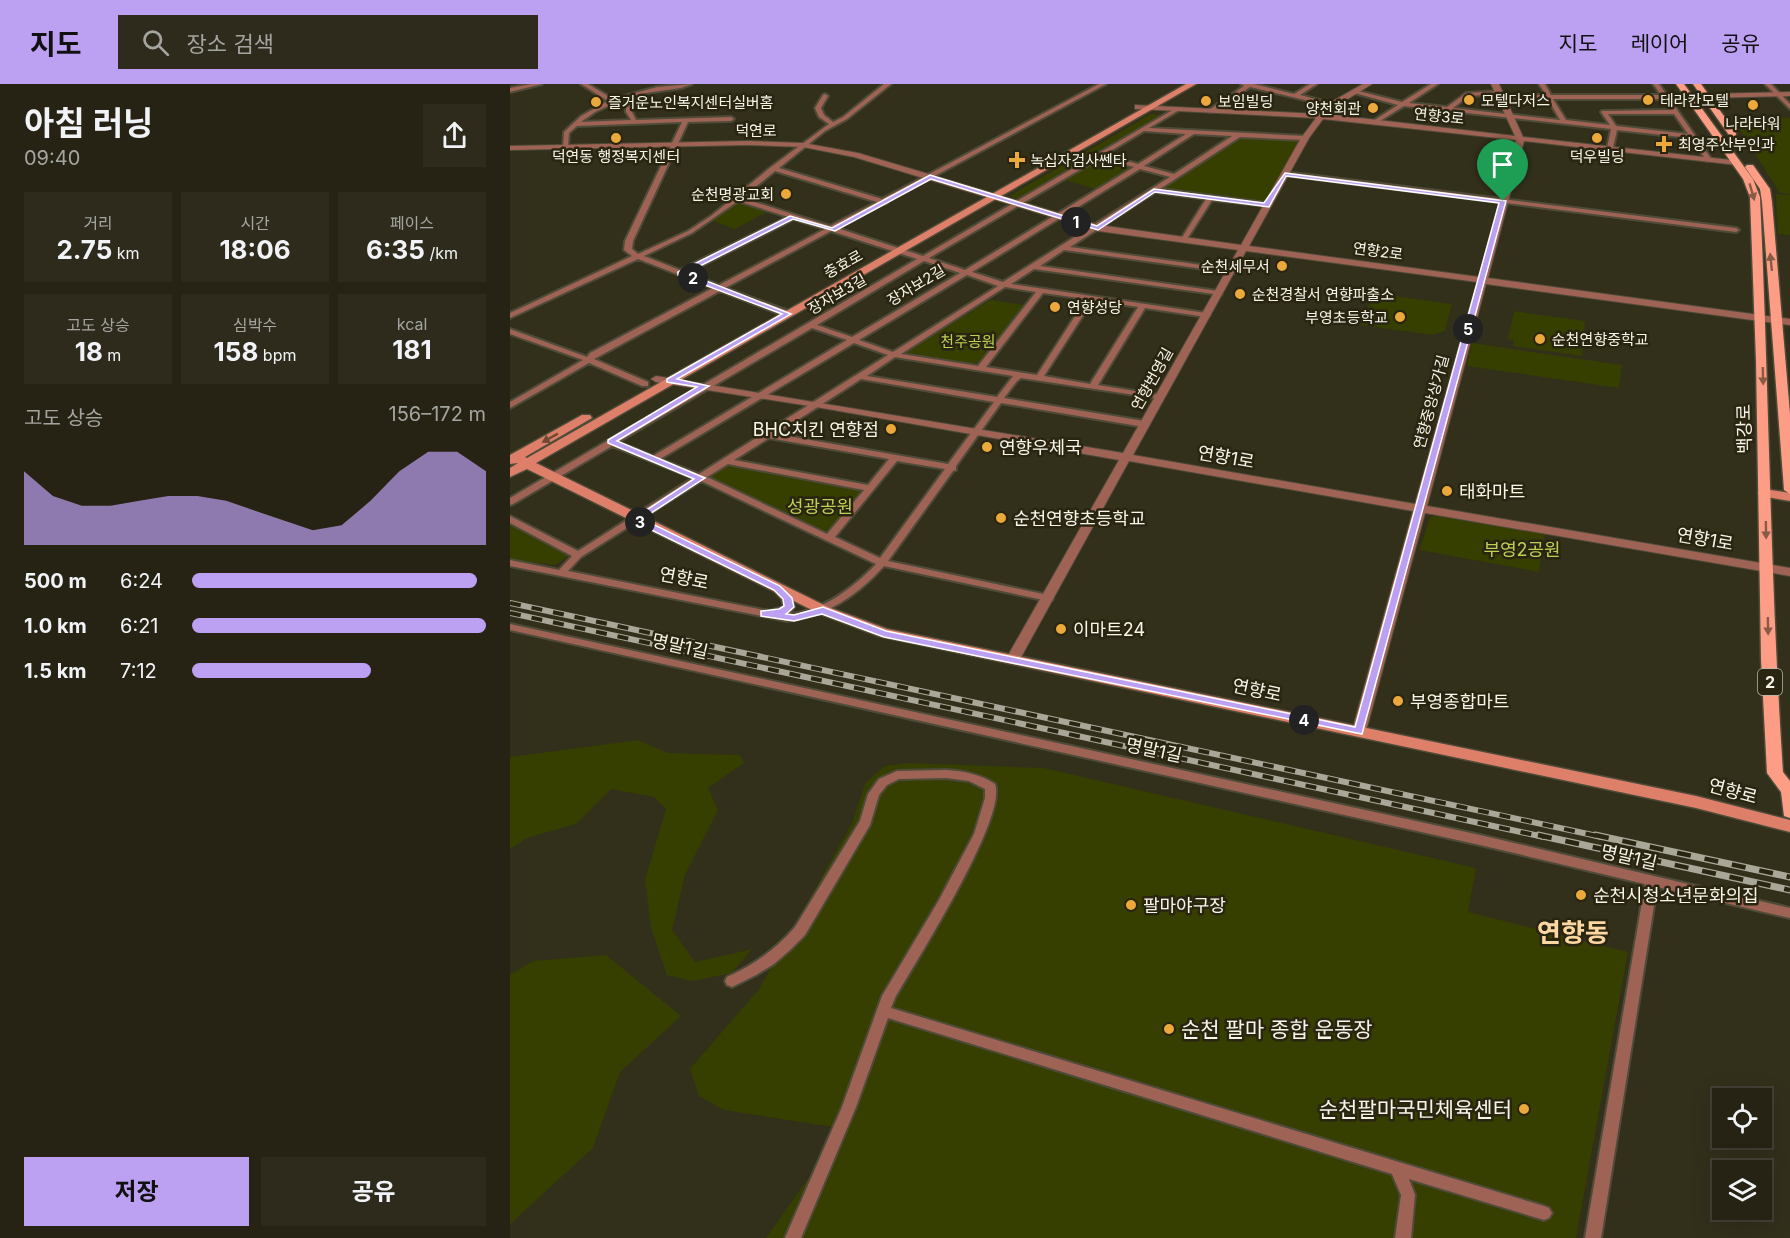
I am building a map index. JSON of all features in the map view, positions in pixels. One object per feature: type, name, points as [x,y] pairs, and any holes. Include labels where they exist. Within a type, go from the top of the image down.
[{"type":"main road","name":"충효로","points":[[991,196],[1177,84]]},
{"type":"main road","name":"충효로","points":[[510,473],[515,459],[1192,84]]},
{"type":"main road","name":"2","points":[[1674,84],[1713,134],[1728,142],[1733,135],[1697,84]]},
{"type":"main road","name":"백강로","points":[[1680,84],[1765,189],[1790,490]]},
{"type":"main road","name":"백강로","points":[[1691,84],[1728,142],[1755,197],[1761,318],[1766,568],[1776,773],[1789,790]]},
{"type":"main road","name":"충효로","points":[[515,459],[670,381],[783,312]]},
{"type":"main road","name":"연향로","points":[[515,459],[823,610],[884,633],[1696,802],[1790,826]]},
{"type":"main road","points":[[1765,493],[1790,497]]},
{"type":"main road","name":"2","points":[[1789,790],[1790,812]]},
{"type":"street","points":[[510,90],[538,84]]},
{"type":"street","points":[[584,84],[616,102],[629,106],[629,112],[635,123]]},
{"type":"street","points":[[565,147],[566,133],[592,111],[653,90],[689,84]]},
{"type":"street","points":[[510,316],[690,232],[803,145],[832,124],[848,116],[888,84]]},
{"type":"street","points":[[510,405],[589,360],[593,355],[833,230],[1103,84]]},
{"type":"street","points":[[1211,111],[1248,84],[1294,96],[1330,109],[1347,119]]},
{"type":"street","points":[[1294,96],[1314,84]]},
{"type":"street","name":"연향번영길","points":[[1357,93],[1368,84]]},
{"type":"street","name":"연향번영길","points":[[1013,659],[1305,138],[1330,109],[1377,84]]},
{"type":"street","points":[[1375,122],[1435,84]]},
{"type":"street","points":[[1495,84],[1520,138]]},
{"type":"street","points":[[1542,84],[1564,122]]},
{"type":"street","points":[[1656,84],[1709,160]]},
{"type":"street","points":[[1768,84],[1790,107]]},
{"type":"street","points":[[1357,93],[1402,104],[1691,136]]},
{"type":"street","points":[[1448,109],[1468,94],[1663,97]]},
{"type":"street","points":[[1705,96],[1790,94]]},
{"type":"street","points":[[825,96],[818,108],[821,117],[832,124]]},
{"type":"street","name":"연향3로","points":[[1138,107],[1301,114],[1330,109],[1347,119],[1737,163]]},
{"type":"street","name":"장자보3길","points":[[510,502],[1178,110]]},
{"type":"street","points":[[1610,148],[1614,127],[1604,112],[1674,112]]},
{"type":"street","points":[[575,124],[731,120]]},
{"type":"street","points":[[686,121],[629,241],[628,250],[636,256],[783,312]]},
{"type":"street","points":[[1146,130],[1305,138]]},
{"type":"street","name":"장자보2길","points":[[654,459],[1059,217],[1192,133]]},
{"type":"street","points":[[561,573],[578,555],[1098,228],[1238,135]]},
{"type":"street","name":"연향중앙상가길","points":[[1359,731],[1520,138]]},
{"type":"street","name":"덕연로","points":[[510,148],[748,143],[803,145],[849,153],[991,196]]},
{"type":"street","points":[[1101,156],[1175,176]]},
{"type":"street","points":[[774,168],[885,202]]},
{"type":"street","points":[[1285,174],[1736,230]]},
{"type":"street","points":[[1154,190],[1266,205]]},
{"type":"street","name":"연향2로","points":[[991,196],[1098,228],[1790,322]]},
{"type":"street","points":[[736,198],[1004,285],[1206,315]]},
{"type":"street","points":[[1184,240],[1210,198]]},
{"type":"street","points":[[681,273],[793,217]]},
{"type":"street","points":[[1065,248],[1231,271]]},
{"type":"street","points":[[1034,267],[1218,293]]},
{"type":"street","points":[[981,368],[1041,291]]},
{"type":"street","points":[[1040,377],[1091,298]]},
{"type":"street","points":[[1093,386],[1143,306]]},
{"type":"street","points":[[811,325],[895,355],[1159,397]]},
{"type":"street","points":[[510,331],[651,382]]},
{"type":"street","points":[[823,610],[882,563],[953,468],[1000,399],[1021,374]]},
{"type":"street","points":[[861,377],[1144,424]]},
{"type":"street","name":"연향1로","points":[[651,382],[670,381],[816,404],[1790,572]]},
{"type":"street","points":[[769,435],[953,468]]},
{"type":"street","points":[[610,442],[701,478],[882,563],[1048,598]]},
{"type":"street","points":[[829,538],[895,458]]},
{"type":"street","points":[[727,461],[870,488]]},
{"type":"street","points":[[510,519],[578,555]]},
{"type":"street","name":"연향로","points":[[510,563],[764,614],[794,618],[823,610]]},
{"type":"street","points":[[764,614],[782,612],[789,607],[787,598],[777,588]]},
{"type":"street","name":"명말1길","points":[[510,627],[1230,785],[1790,913]]},
{"type":"street","points":[[732,981],[745,975],[788,945],[800,931],[866,822],[871,802],[883,782],[897,775],[979,779],[991,786],[980,834],[943,904],[897,979],[837,1136],[793,1238]]},
{"type":"street","points":[[1593,1238],[1652,881]]},
{"type":"street","points":[[883,1011],[1544,1213]]},
{"type":"street","points":[[1398,1169],[1408,1194],[1403,1238]]},
{"type":"green space","points":[[1151,114],[1162,115],[1021,198],[1011,198],[1011,195]]},
{"type":"green space","points":[[1774,117],[1790,118],[1790,194],[1780,193],[1739,129],[1746,127],[1778,128]]},
{"type":"green space","points":[[1242,136],[1300,139],[1265,202],[1160,190]]},
{"type":"green space","points":[[1108,159],[1132,165],[1132,169],[1099,190],[1065,180],[1099,160]]},
{"type":"green space","points":[[1776,194],[1790,195],[1790,235],[1778,234]]},
{"type":"green space","points":[[736,202],[767,212],[735,229],[713,221]]},
{"type":"green space","points":[[1373,293],[1452,304],[1445,331],[1432,335],[1361,325]]},
{"type":"green space","name":"천주공원","points":[[990,300],[1025,305],[979,362],[971,364],[906,353]]},
{"type":"green space","points":[[1514,311],[1585,321],[1582,356],[1513,346],[1514,340],[1508,339]]},
{"type":"green space","points":[[1472,343],[1622,365],[1619,388],[1467,366]]},
{"type":"green space","name":"성광공원","points":[[730,465],[865,490],[828,536],[708,479]]},
{"type":"green space","name":"부영2공원","points":[[1436,515],[1545,532],[1539,572],[1419,550],[1430,518]]},
{"type":"green space","points":[[510,522],[570,555],[555,565],[510,560]]},
{"type":"green space","points":[[638,740],[668,753],[740,755],[744,763],[708,788],[718,810],[685,875],[672,930],[695,962],[752,949],[732,973],[692,981],[667,975],[651,928],[645,880],[666,809],[654,797],[611,789],[576,824],[527,838],[510,849],[510,757]]},
{"type":"green space","name":"순천 팔마 종합 운동장","points":[[907,763],[1044,768],[1476,868],[1468,912],[1628,952],[1576,1238],[766,1238],[824,1156],[832,1127],[724,1110],[699,1096],[690,1069],[759,989],[852,823],[866,782],[885,766]]},
{"type":"green space","points":[[606,955],[681,1016],[620,1072],[593,1148],[510,1224],[510,975],[533,961]]},
{"type":"railway","points":[[510,603],[1602,837]]},
{"type":"railway","points":[[510,613],[1544,837]]},
{"type":"railway","points":[[1538,835],[1790,890]]},
{"type":"railway","points":[[1595,835],[1790,877]]},
{"type":"place","name":"모텔다저스","points":[[1469,100]]},
{"type":"place","name":"테라칸모텔","points":[[1648,100]]},
{"type":"place","name":"보임빌딩","points":[[1206,101]]},
{"type":"place","name":"즐거운노인복지센터실버홈","points":[[596,102]]},
{"type":"place","name":"나라타워","points":[[1753,105]]},
{"type":"place","name":"양천회관","points":[[1373,108]]},
{"type":"place","name":"덕연동 행정복지센터","points":[[616,138]]},
{"type":"place","name":"덕우빌딩","points":[[1597,138]]},
{"type":"place","name":"최영주산부인과","points":[[1664,144]]},
{"type":"place","name":"녹십자검사쎈타","points":[[1017,160]]},
{"type":"place","name":"순천명광교회","points":[[786,194]]},
{"type":"place","name":"순천세무서","points":[[1282,266]]},
{"type":"place","name":"순천경찰서 연향파출소","points":[[1240,294]]},
{"type":"place","name":"연향성당","points":[[1055,307]]},
{"type":"place","name":"부영초등학교","points":[[1400,317]]},
{"type":"place","name":"순천연향중학교","points":[[1540,339]]},
{"type":"place","name":"BHC치킨 연향점","points":[[891,429]]},
{"type":"place","name":"연향우체국","points":[[987,447]]},
{"type":"place","name":"태화마트","points":[[1447,491]]},
{"type":"place","name":"순천연향초등학교","points":[[1001,518]]},
{"type":"place","name":"이마트24","points":[[1061,629]]},
{"type":"place","name":"부영종합마트","points":[[1398,701]]},
{"type":"place","name":"순천시청소년문화의집","points":[[1581,895]]},
{"type":"place","name":"팔마야구장","points":[[1131,905]]},
{"type":"place","name":"순천 팔마 종합 운동장","points":[[1169,1029]]},
{"type":"place","name":"순천팔마국민체육센터","points":[[1524,1109]]},
{"type":"district","name":"연향동","points":[[1573,932]]},
{"type":"route","points":[[1285,174],[1503,201],[1359,731],[884,633],[823,610],[794,618],[764,614],[786,611],[789,607],[787,598],[777,588],[636,520],[701,478],[610,442],[705,386],[670,381],[788,314],[681,273],[793,217],[833,230],[930,177],[1098,228],[1154,190],[1266,205],[1285,174]]}]
